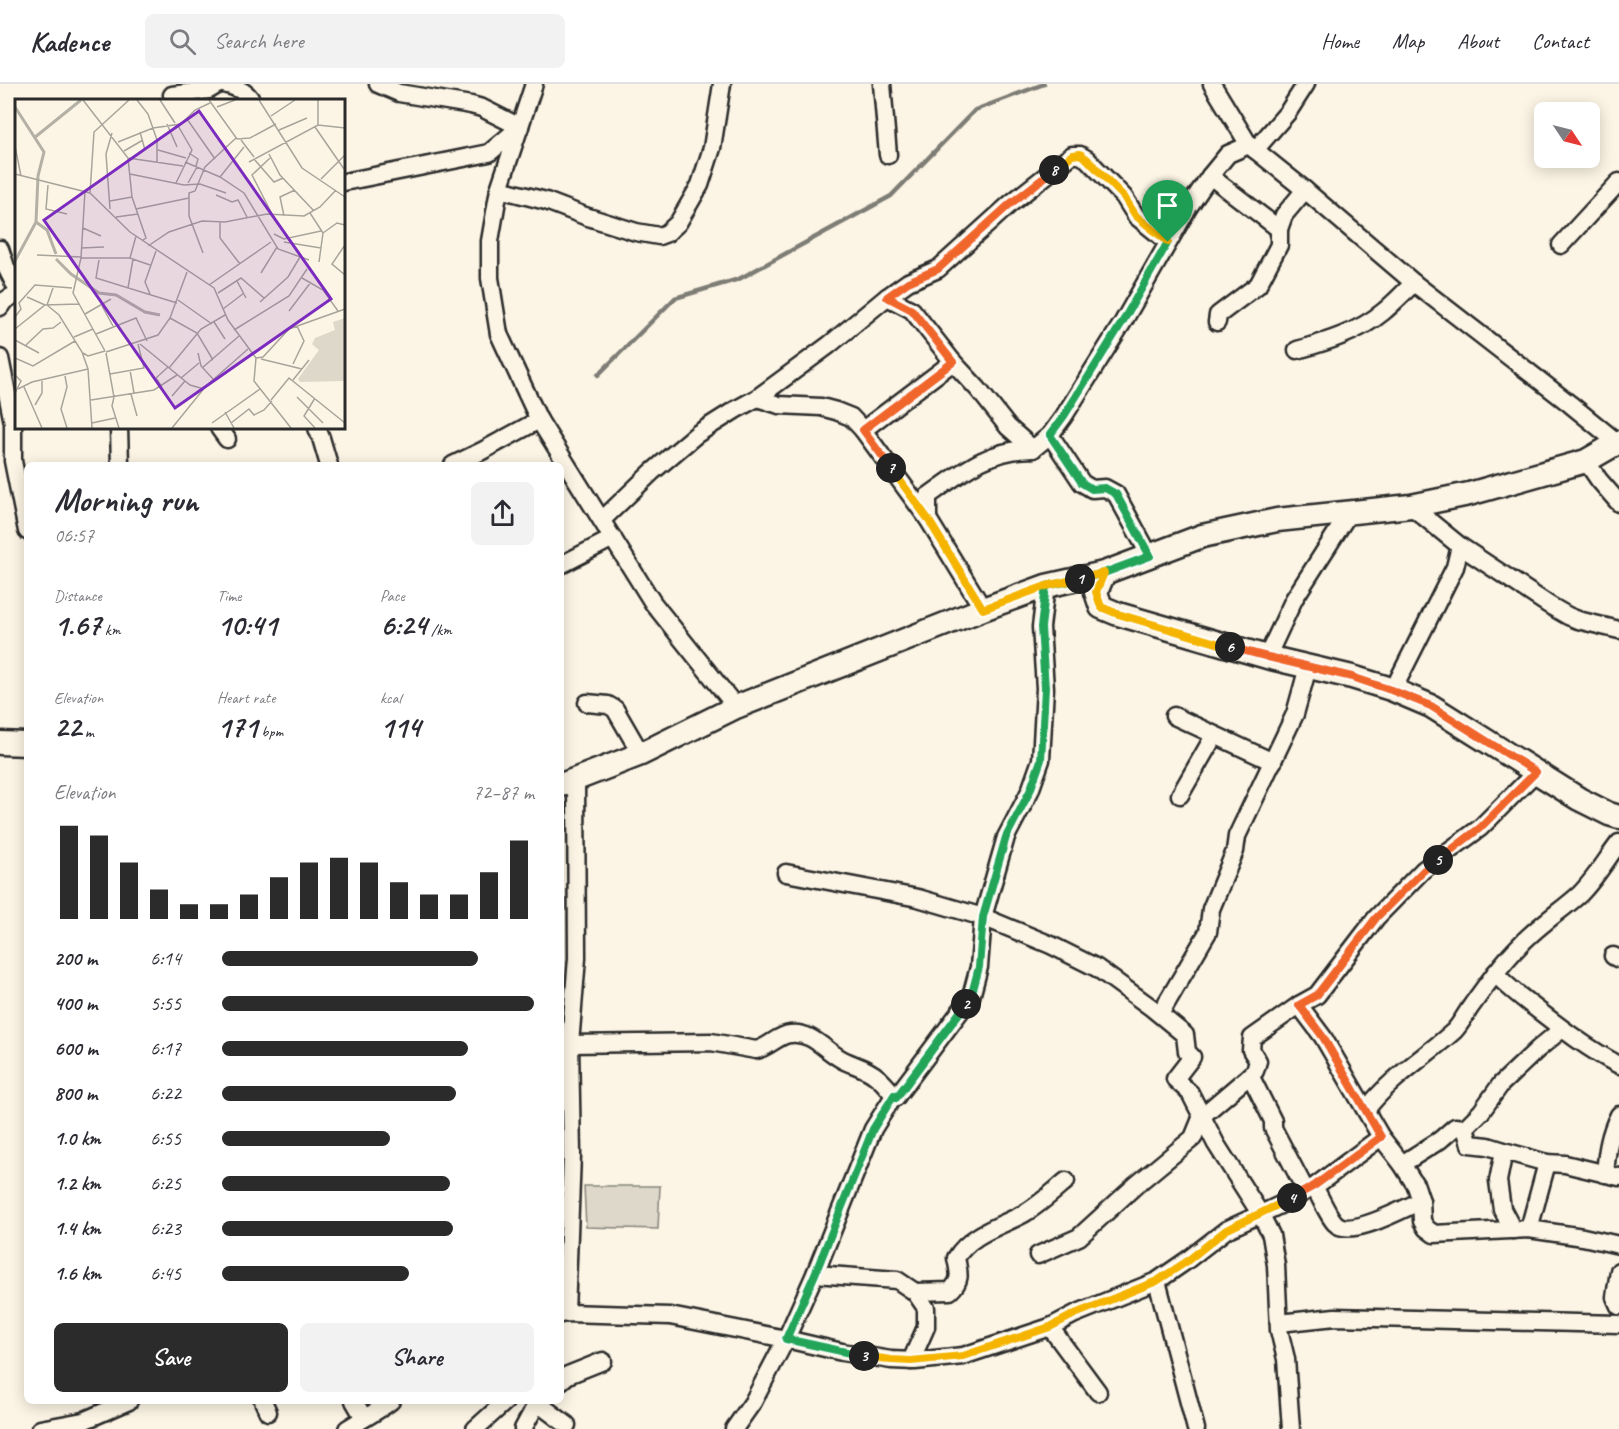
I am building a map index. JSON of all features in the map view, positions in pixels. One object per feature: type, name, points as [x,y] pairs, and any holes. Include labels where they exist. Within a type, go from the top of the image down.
[{"type":"street","points":[[173,93],[209,90],[221,84],[233,87],[249,96],[250,99]]},
{"type":"street","points":[[378,84],[399,93],[482,108],[520,128]]},
{"type":"street","points":[[534,84],[499,189],[490,241],[490,278],[500,334],[538,420],[653,603],[736,707]]},
{"type":"street","points":[[499,189],[546,201],[636,232],[660,236],[678,223],[700,185],[712,148],[722,84]]},
{"type":"street","points":[[882,84],[888,155]]},
{"type":"street","points":[[1212,84],[1252,147],[1414,283],[1618,443],[1586,461],[1469,494],[1411,506],[1277,520],[1202,536],[1104,573],[1046,586],[736,707],[640,754],[568,782],[577,958],[570,1044],[572,1155],[564,1314],[670,1316],[891,1360],[911,1361],[963,1356],[1050,1327],[1075,1314],[1157,1281],[1186,1262],[1226,1230],[1261,1215],[1310,1189],[1381,1137]]},
{"type":"street","points":[[928,519],[928,496],[965,470],[994,455],[1011,453],[1020,449],[1033,449],[1050,435],[1123,321],[1188,208],[1210,176],[1228,154],[1252,147],[1288,112],[1306,84]]},
{"type":"street","points":[[345,182],[489,153],[520,128]]},
{"type":"street","points":[[602,520],[652,472],[697,434],[735,410],[758,399],[908,282],[938,269],[1010,204],[1072,155],[1080,154],[1087,159],[1124,197],[1136,216],[1168,242]]},
{"type":"street","points":[[1210,176],[1279,229]]},
{"type":"street","points":[[1561,245],[1619,182]]},
{"type":"street","points":[[1217,321],[1218,315],[1258,285],[1279,245],[1279,229],[1284,215],[1305,190]]},
{"type":"street","points":[[0,249],[15,284]]},
{"type":"street","points":[[1297,350],[1327,341],[1369,322],[1414,283]]},
{"type":"street","points":[[0,307],[4,301],[15,295]]},
{"type":"street","points":[[887,297],[912,310],[1008,427],[1033,449]]},
{"type":"street","points":[[0,358],[15,423],[13,461],[24,516]]},
{"type":"street","points":[[863,430],[953,362]]},
{"type":"street","points":[[758,399],[779,405],[821,407],[851,417],[928,519],[983,609]]},
{"type":"street","points":[[459,462],[538,420]]},
{"type":"street","points":[[119,429],[120,462]]},
{"type":"street","points":[[317,429],[328,462]]},
{"type":"street","points":[[1050,435],[1082,483],[1092,489],[1105,488],[1116,494],[1150,556]]},
{"type":"street","points":[[1586,461],[1619,503]]},
{"type":"street","points":[[1411,506],[1460,546],[1549,605],[1568,616],[1619,630]]},
{"type":"street","points":[[1268,657],[1294,599],[1349,513]]},
{"type":"street","points":[[564,563],[613,538]]},
{"type":"street","points":[[1393,690],[1455,567],[1460,546]]},
{"type":"street","points":[[1104,573],[1096,592],[1101,607],[1118,614],[1268,657],[1352,677],[1393,690],[1431,706],[1579,799],[1619,817]]},
{"type":"street","points":[[734,1429],[753,1402],[786,1339],[815,1274],[873,1129],[895,1096],[971,997],[979,967],[983,917],[1006,837],[1030,791],[1041,760],[1045,688],[1041,627],[1046,586]]},
{"type":"street","points":[[1160,1014],[1208,932],[1211,909],[1235,850],[1237,836],[1295,714],[1308,667]]},
{"type":"street","points":[[587,703],[608,705],[615,709],[640,754]]},
{"type":"street","points":[[1174,716],[1273,762]]},
{"type":"street","points":[[1180,795],[1214,736]]},
{"type":"street","points":[[0,743],[24,744]]},
{"type":"street","points":[[1038,1255],[1079,1238],[1136,1185],[1192,1138],[1202,1116],[1255,1071],[1258,1061],[1251,1050],[1252,1038],[1317,995],[1376,918],[1424,870],[1480,828],[1536,772]]},
{"type":"street","points":[[1366,1110],[1389,1085],[1457,1028],[1495,973],[1546,920],[1579,894],[1619,843]]},
{"type":"street","points":[[786,873],[918,898],[983,917],[1051,945],[1097,968],[1185,1035],[1187,1052],[1192,1057],[1175,1080],[1190,1093],[1216,1144],[1271,1235],[1276,1265],[1279,1323],[1286,1359],[1291,1429]]},
{"type":"street","points":[[1495,973],[1503,983],[1562,1029],[1619,1065]]},
{"type":"street","points":[[1299,1005],[1323,1037],[1381,1137],[1416,1186],[1421,1201],[1422,1221],[1426,1228],[1434,1233],[1521,1230],[1583,1237],[1619,1245]]},
{"type":"street","points":[[1465,1128],[1481,1112],[1501,1084],[1562,1029]]},
{"type":"street","points":[[570,1044],[711,1042],[756,1050],[787,1034],[801,1034],[813,1039],[845,1061],[867,1070],[879,1078],[895,1096]]},
{"type":"street","points":[[1250,1075],[1273,1121],[1273,1128],[1310,1189],[1335,1224],[1345,1228],[1363,1226],[1421,1201]]},
{"type":"street","points":[[1465,1128],[1470,1144],[1488,1146],[1547,1163],[1565,1164],[1612,1175],[1608,1143],[1619,1115]]},
{"type":"street","points":[[1402,1164],[1440,1140],[1455,1127],[1465,1128]]},
{"type":"street","points":[[1504,1151],[1498,1181],[1502,1209],[1521,1230]]},
{"type":"street","points":[[1521,1230],[1547,1163]]},
{"type":"street","points":[[915,1292],[950,1291],[957,1285],[960,1275],[956,1258],[962,1247],[1027,1212],[1066,1181]]},
{"type":"street","points":[[1619,1271],[1615,1297],[1619,1306]]},
{"type":"street","points":[[815,1274],[897,1280],[915,1292],[926,1308],[926,1327],[911,1361]]},
{"type":"street","points":[[1157,1281],[1196,1429]]},
{"type":"street","points":[[1279,1323],[1335,1317],[1619,1324]]},
{"type":"street","points":[[1050,1327],[1098,1392]]},
{"type":"street","points":[[564,1379],[568,1375],[603,1361]]},
{"type":"street","points":[[40,1429],[83,1421],[122,1404]]},
{"type":"street","points":[[356,1404],[364,1418]]},
{"type":"street","points":[[347,1429],[387,1404]]},
{"type":"street","points":[[475,1429],[503,1404]]},
{"type":"street","points":[[523,1429],[535,1404]]},
{"type":"street","points":[[539,1404],[567,1425]]},
{"type":"shaded area","points":[[584,1186],[660,1186],[658,1229],[586,1227]]},
{"type":"waterway","points":[[598,375],[675,298],[739,279],[891,196],[975,110],[1044,84]]},
{"type":"route","points":[[1168,242],[1123,321],[1050,435],[1082,483],[1092,489],[1105,488],[1116,494],[1150,556],[1104,573],[1046,586],[1041,627],[1045,688],[1041,760],[1030,791],[1006,837],[983,917],[979,967],[971,997],[896,1098],[894,1095],[873,1129],[815,1274],[786,1339],[842,1352],[891,1360],[915,1361],[963,1356],[1050,1327],[1075,1314],[1157,1281],[1186,1262],[1226,1230],[1261,1215],[1314,1186],[1381,1137],[1323,1037],[1299,1005],[1317,995],[1376,918],[1424,870],[1480,828],[1536,772],[1431,706],[1391,690],[1352,677],[1268,657],[1118,614],[1101,607],[1096,592],[1104,573],[1046,586],[983,609],[928,519],[863,430],[953,362],[912,310],[887,297],[908,282],[938,269],[1010,204],[1072,155],[1080,154],[1087,159],[1124,197],[1136,216],[1168,242]]}]
